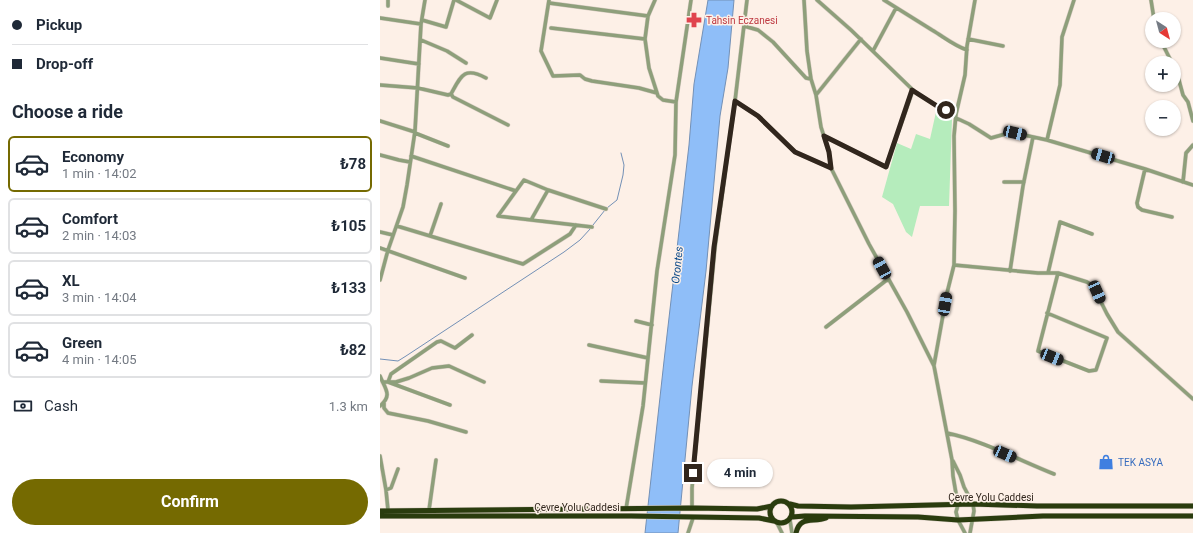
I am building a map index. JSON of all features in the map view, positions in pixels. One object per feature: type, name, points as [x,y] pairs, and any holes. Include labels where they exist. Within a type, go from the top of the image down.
[{"type":"highway","name":"Çevre Yolu Caddesi","points":[[380,510],[757,508],[772,506],[780,500],[798,506],[851,507],[973,504],[1037,506],[1193,506]]},
{"type":"highway","points":[[790,504],[793,510],[791,518]]},
{"type":"highway","points":[[772,506],[770,509],[770,515],[776,522]]},
{"type":"highway","name":"Çevre Yolu Caddesi","points":[[380,516],[631,516],[759,518],[784,523],[791,518],[828,516],[918,517],[973,520],[1043,516],[1193,516]]},
{"type":"highway","points":[[796,533],[798,526],[806,520],[823,519],[828,516]]},
{"type":"street","points":[[388,0],[388,6]]},
{"type":"street","points":[[380,280],[388,250],[403,207],[415,132],[422,22],[425,0]]},
{"type":"street","points":[[380,18],[422,22],[446,27],[455,0],[490,18],[497,0]]},
{"type":"street","points":[[655,0],[648,16],[645,39],[649,68],[657,93],[663,100],[676,102]]},
{"type":"street","points":[[628,509],[643,406],[657,271],[675,155],[676,102],[691,0]]},
{"type":"street","points":[[690,508],[714,247],[735,101],[747,0]]},
{"type":"street","points":[[804,0],[807,51],[811,79],[816,95],[821,127],[829,152],[831,168],[869,244],[934,366],[952,460],[958,505],[956,512],[958,520],[965,533]]},
{"type":"street","points":[[817,0],[873,51],[912,90],[991,138],[1015,133],[1047,140],[1193,185]]},
{"type":"street","points":[[884,0],[954,44],[967,50]]},
{"type":"street","points":[[934,366],[947,293],[954,265],[954,136],[956,116],[965,75],[968,39],[974,0]]},
{"type":"street","points":[[1047,140],[1060,85],[1062,37],[1074,0]]},
{"type":"street","points":[[1151,0],[1153,12]]},
{"type":"street","points":[[648,16],[549,1],[541,51],[553,76],[580,75],[585,79],[592,81],[639,88],[657,93]]},
{"type":"street","points":[[873,51],[896,8]]},
{"type":"street","points":[[744,26],[758,30],[774,42],[806,78],[811,79]]},
{"type":"street","points":[[551,28],[645,39]]},
{"type":"street","points":[[816,95],[860,39]]},
{"type":"street","points":[[968,39],[1003,46]]},
{"type":"street","points":[[421,40],[447,51],[466,63]]},
{"type":"street","points":[[380,58],[419,64]]},
{"type":"street","points":[[451,94],[461,75],[469,72],[478,73],[486,78]]},
{"type":"street","points":[[380,85],[418,88],[451,94],[453,98],[508,125]]},
{"type":"street","points":[[1181,88],[1183,95],[1188,102],[1193,121]]},
{"type":"street","points":[[824,136],[886,167],[912,90]]},
{"type":"street","points":[[735,101],[758,116],[795,152],[831,168]]},
{"type":"street","points":[[380,121],[415,132],[448,146]]},
{"type":"street","points":[[1010,271],[1024,182],[1033,137]]},
{"type":"street","points":[[1183,182],[1186,153],[1193,145]]},
{"type":"street","points":[[380,155],[410,162]]},
{"type":"street","points":[[411,156],[516,192]]},
{"type":"street","points":[[1145,169],[1138,207],[1142,210],[1172,218]]},
{"type":"street","points":[[592,227],[498,216],[524,180],[548,190],[606,209]]},
{"type":"street","points":[[1004,182],[1024,182]]},
{"type":"street","points":[[531,220],[548,190]]},
{"type":"street","points":[[430,236],[441,204]]},
{"type":"street","points":[[1048,273],[1060,222],[1092,234]]},
{"type":"street","points":[[397,226],[523,264],[570,234],[576,225]]},
{"type":"street","points":[[380,232],[393,235]]},
{"type":"street","points":[[380,248],[465,278]]},
{"type":"street","points":[[954,265],[1010,271],[1058,273],[1086,282],[1093,286],[1118,332],[1193,399]]},
{"type":"street","points":[[1047,313],[1107,338],[1096,370],[1093,371],[1086,369],[1038,351],[1047,313],[1058,273]]},
{"type":"street","points":[[826,328],[888,279]]},
{"type":"street","points":[[636,321],[652,325]]},
{"type":"street","points":[[388,382],[391,374],[437,342],[440,341],[454,348],[472,335]]},
{"type":"street","points":[[589,345],[648,358]]},
{"type":"street","points":[[383,382],[409,378],[432,368],[449,366],[484,382]]},
{"type":"street","points":[[380,376],[388,392],[387,398],[380,406]]},
{"type":"street","points":[[601,381],[645,383]]},
{"type":"street","points":[[388,382],[450,405]]},
{"type":"street","points":[[384,403],[384,408],[388,413],[428,421],[466,432]]},
{"type":"street","points":[[947,433],[980,444],[1054,474]]},
{"type":"street","points":[[380,456],[388,510]]},
{"type":"street","points":[[429,510],[436,460]]},
{"type":"street","points":[[952,460],[973,504],[974,511],[970,533]]},
{"type":"street","points":[[386,490],[391,488],[398,470]]},
{"type":"street","points":[[688,533],[693,518]]},
{"type":"street","points":[[791,518],[792,533]]},
{"type":"street","points":[[776,522],[782,533]]},
{"type":"green space","points":[[936,112],[952,119],[949,206],[920,206],[912,237],[906,232],[893,204],[882,197],[897,143],[911,149],[916,134],[930,139]]},
{"type":"water","name":"Orontes","points":[[708,0],[734,0],[728,68],[720,116],[706,271],[692,386],[678,533],[645,533],[689,145],[694,84]]},
{"type":"waterway","points":[[607,208],[617,200],[624,165],[621,153]]},
{"type":"waterway","points":[[593,225],[605,210]]},
{"type":"waterway","points":[[380,359],[398,361],[564,252],[580,240],[591,228]]},
{"type":"place","name":"Tahsin Eczanesi","points":[[694,20]]},
{"type":"place","name":"TEK ASYA","points":[[1106,462]]},
{"type":"route","points":[[693,473],[714,247],[735,101],[758,116],[795,152],[831,168],[829,152],[824,136],[886,167],[912,90],[946,110]]}]
